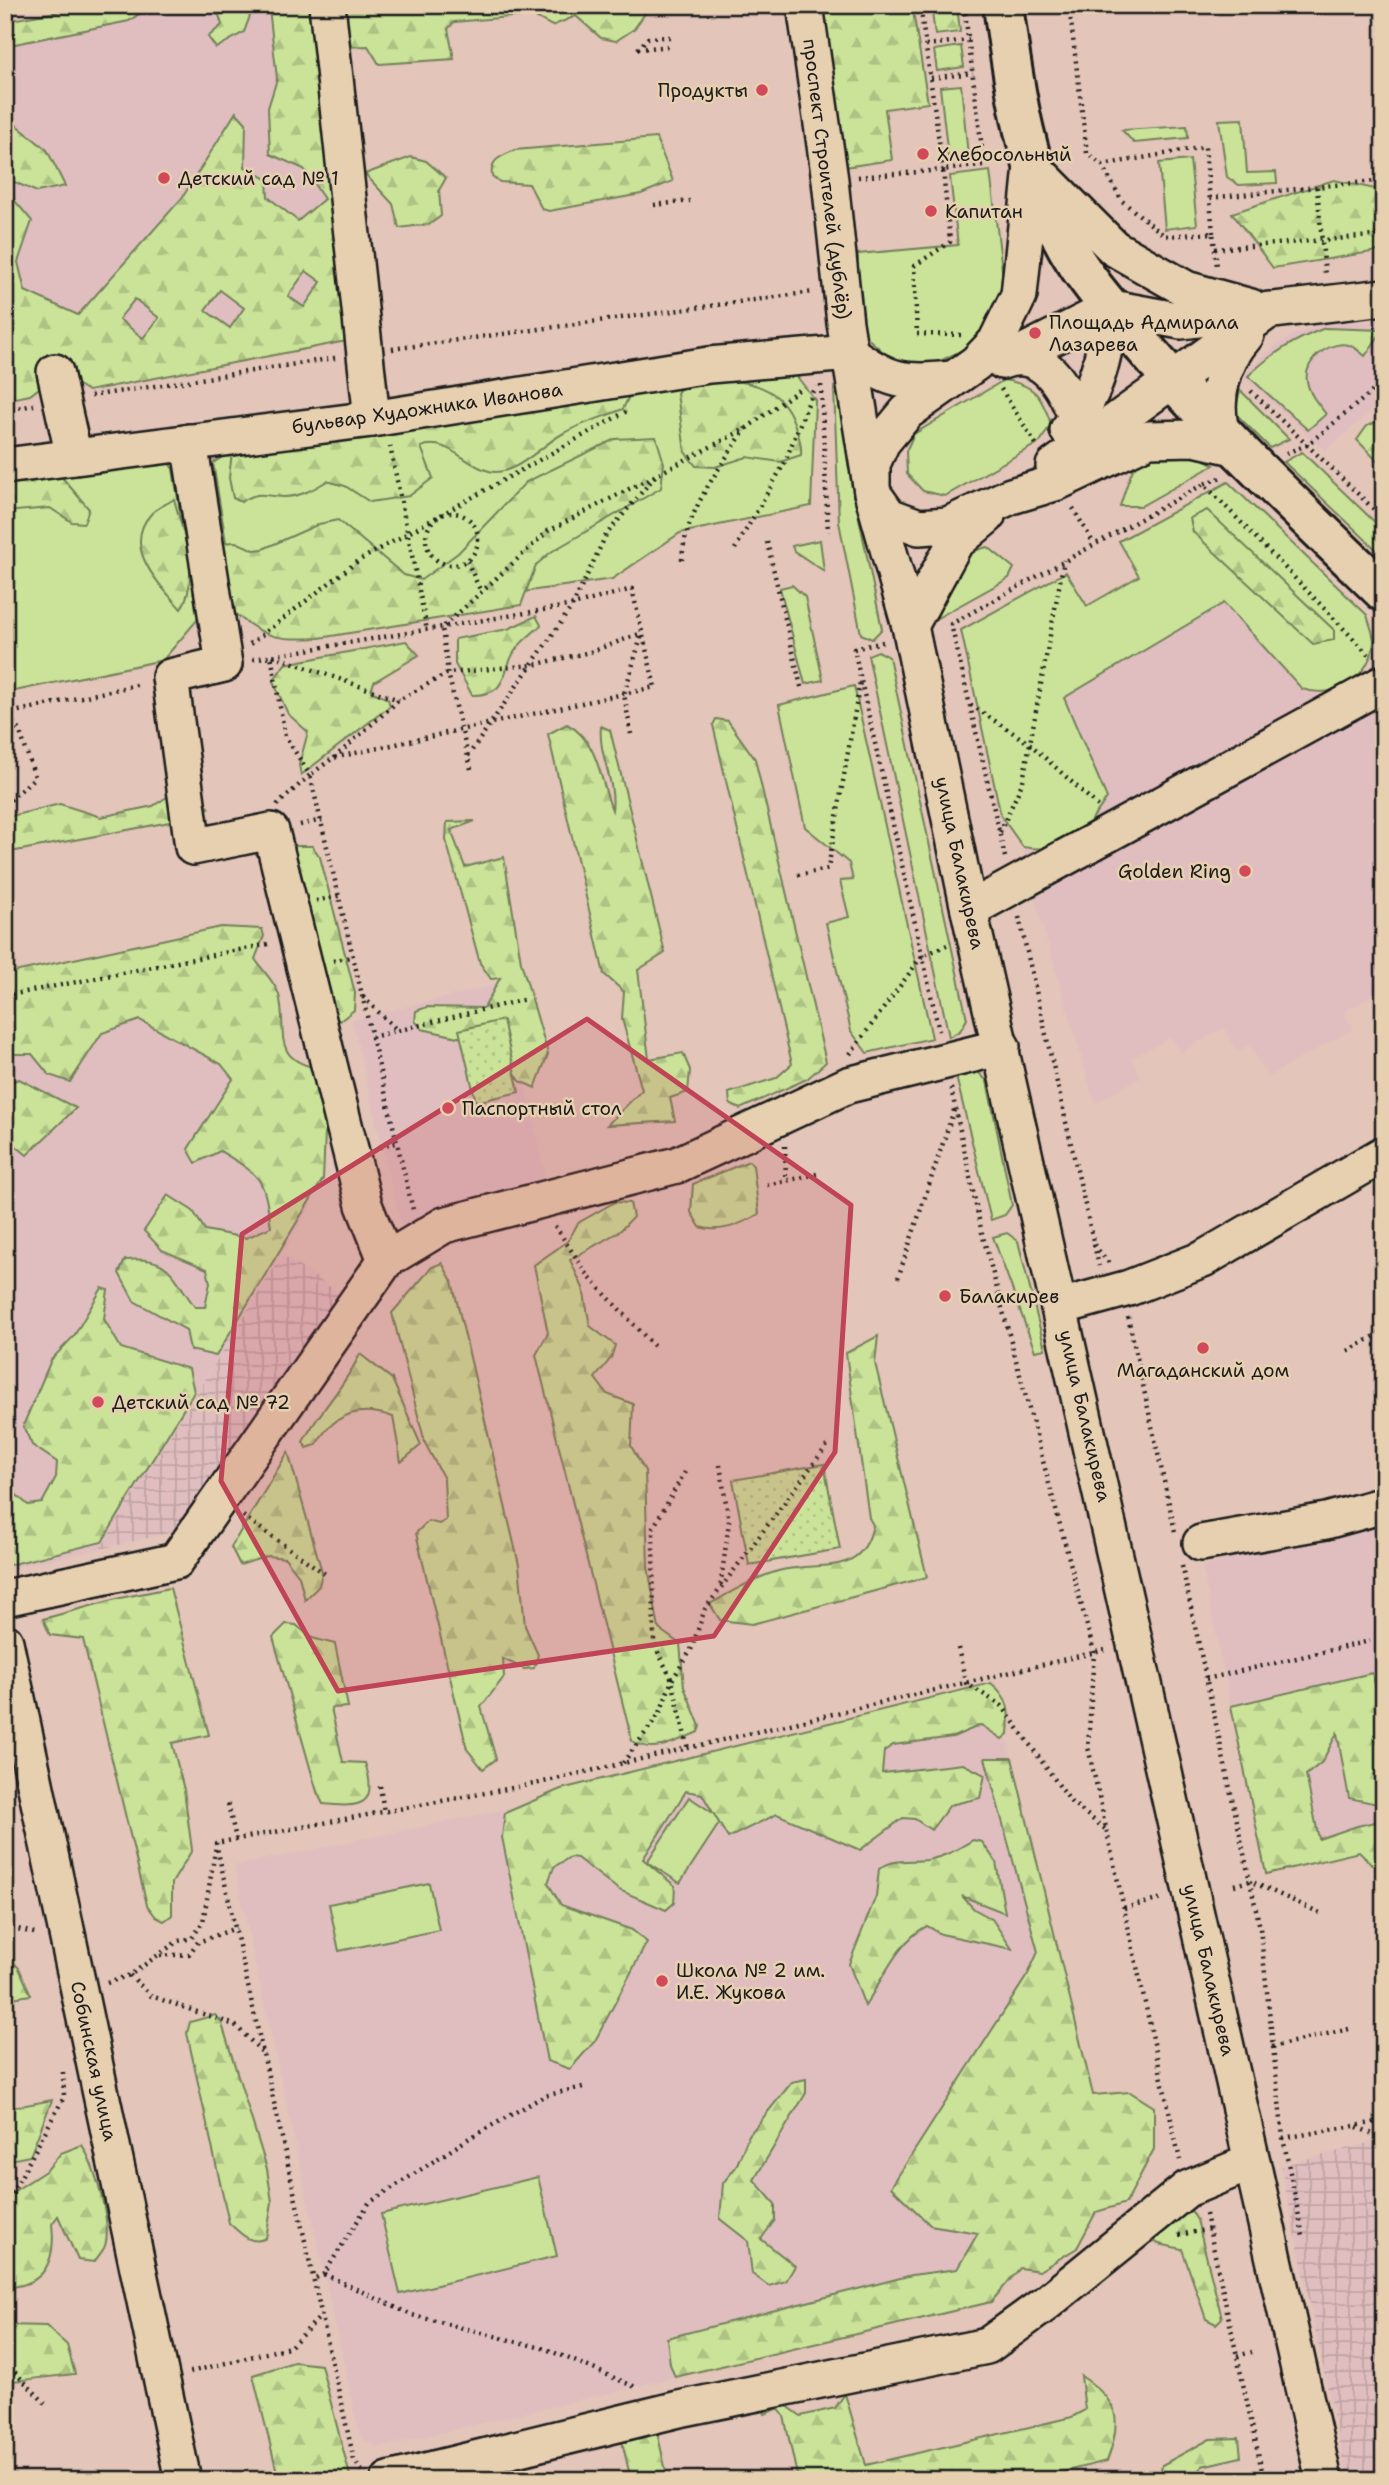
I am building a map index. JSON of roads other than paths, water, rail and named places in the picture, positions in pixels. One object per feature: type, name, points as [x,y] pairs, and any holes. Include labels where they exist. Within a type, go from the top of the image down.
[{"type":"main road","points":[[1003,5],[1015,99],[1032,166],[1069,249],[1111,308],[1173,381],[1226,452],[1384,592]]},
{"type":"street","points":[[327,5],[367,353],[378,418]]},
{"type":"street","name":"проспект Строителей (дублёр)","points":[[805,5],[830,180],[850,353]]},
{"type":"street","points":[[1032,166],[1114,248],[1186,289],[1269,310]]},
{"type":"street","points":[[1032,166],[1019,295],[996,342],[976,363],[922,400],[894,425],[872,464],[872,492],[889,516],[919,527],[948,525],[1011,496],[1058,482],[1149,439],[1194,438],[1226,452]]},
{"type":"street","points":[[1006,368],[1111,308],[1181,321],[1384,297]]},
{"type":"street","points":[[1011,496],[1077,419],[1100,374],[1111,308]]},
{"type":"street","points":[[897,634],[955,543],[1011,496],[1269,310]]},
{"type":"street","points":[[1226,452],[1216,406],[1224,370],[1234,349],[1269,310]]},
{"type":"street","points":[[850,353],[877,373],[914,383],[955,379],[1090,346],[1137,359],[1173,381]]},
{"type":"street","name":"бульвар Художника Иванова","points":[[5,466],[378,418],[709,365],[850,353]]},
{"type":"street","name":"улица Балакирева","points":[[850,353],[897,634],[970,910],[1002,1047],[1324,2480]]},
{"type":"street","points":[[1006,368],[1045,364],[1068,394],[1077,419]]},
{"type":"street","points":[[58,386],[74,457]]},
{"type":"street","points":[[189,442],[225,664],[170,677],[193,847],[271,831],[364,1205],[386,1260]]},
{"type":"street","points":[[970,910],[1120,827],[1379,672]]},
{"type":"street","points":[[5,1598],[176,1561],[386,1260],[444,1225],[677,1165],[848,1085],[1002,1047]]},
{"type":"street","points":[[1060,1307],[1105,1293],[1129,1289],[1203,1259],[1384,1154]]},
{"type":"street","points":[[1186,1545],[1326,1521],[1384,1505]]},
{"type":"street","name":"Собинская улица","points":[[5,1642],[183,2480]]},
{"type":"street","points":[[389,2480],[665,2412],[987,2346],[1045,2304],[1187,2189],[1252,2162]]},
{"type":"place","name":"Продукты","points":[[762,90]]},
{"type":"place","name":"Хлебосольный","points":[[923,154]]},
{"type":"place","name":"Детский сад № 1","points":[[164,178]]},
{"type":"place","name":"Капитан","points":[[931,211]]},
{"type":"place","name":"Площадь Адмирала Лазарева","points":[[1035,333]]},
{"type":"place","name":"Golden Ring","points":[[1245,871]]},
{"type":"place","name":"Паспортный стол","points":[[448,1108]]},
{"type":"place","name":"Балакирев","points":[[945,1296]]},
{"type":"place","name":"Магаданский дом","points":[[1203,1348]]},
{"type":"place","name":"Детский сад № 72","points":[[98,1402]]},
{"type":"place","name":"Школа № 2 им. И.Е. Жукова","points":[[662,1981]]}]
